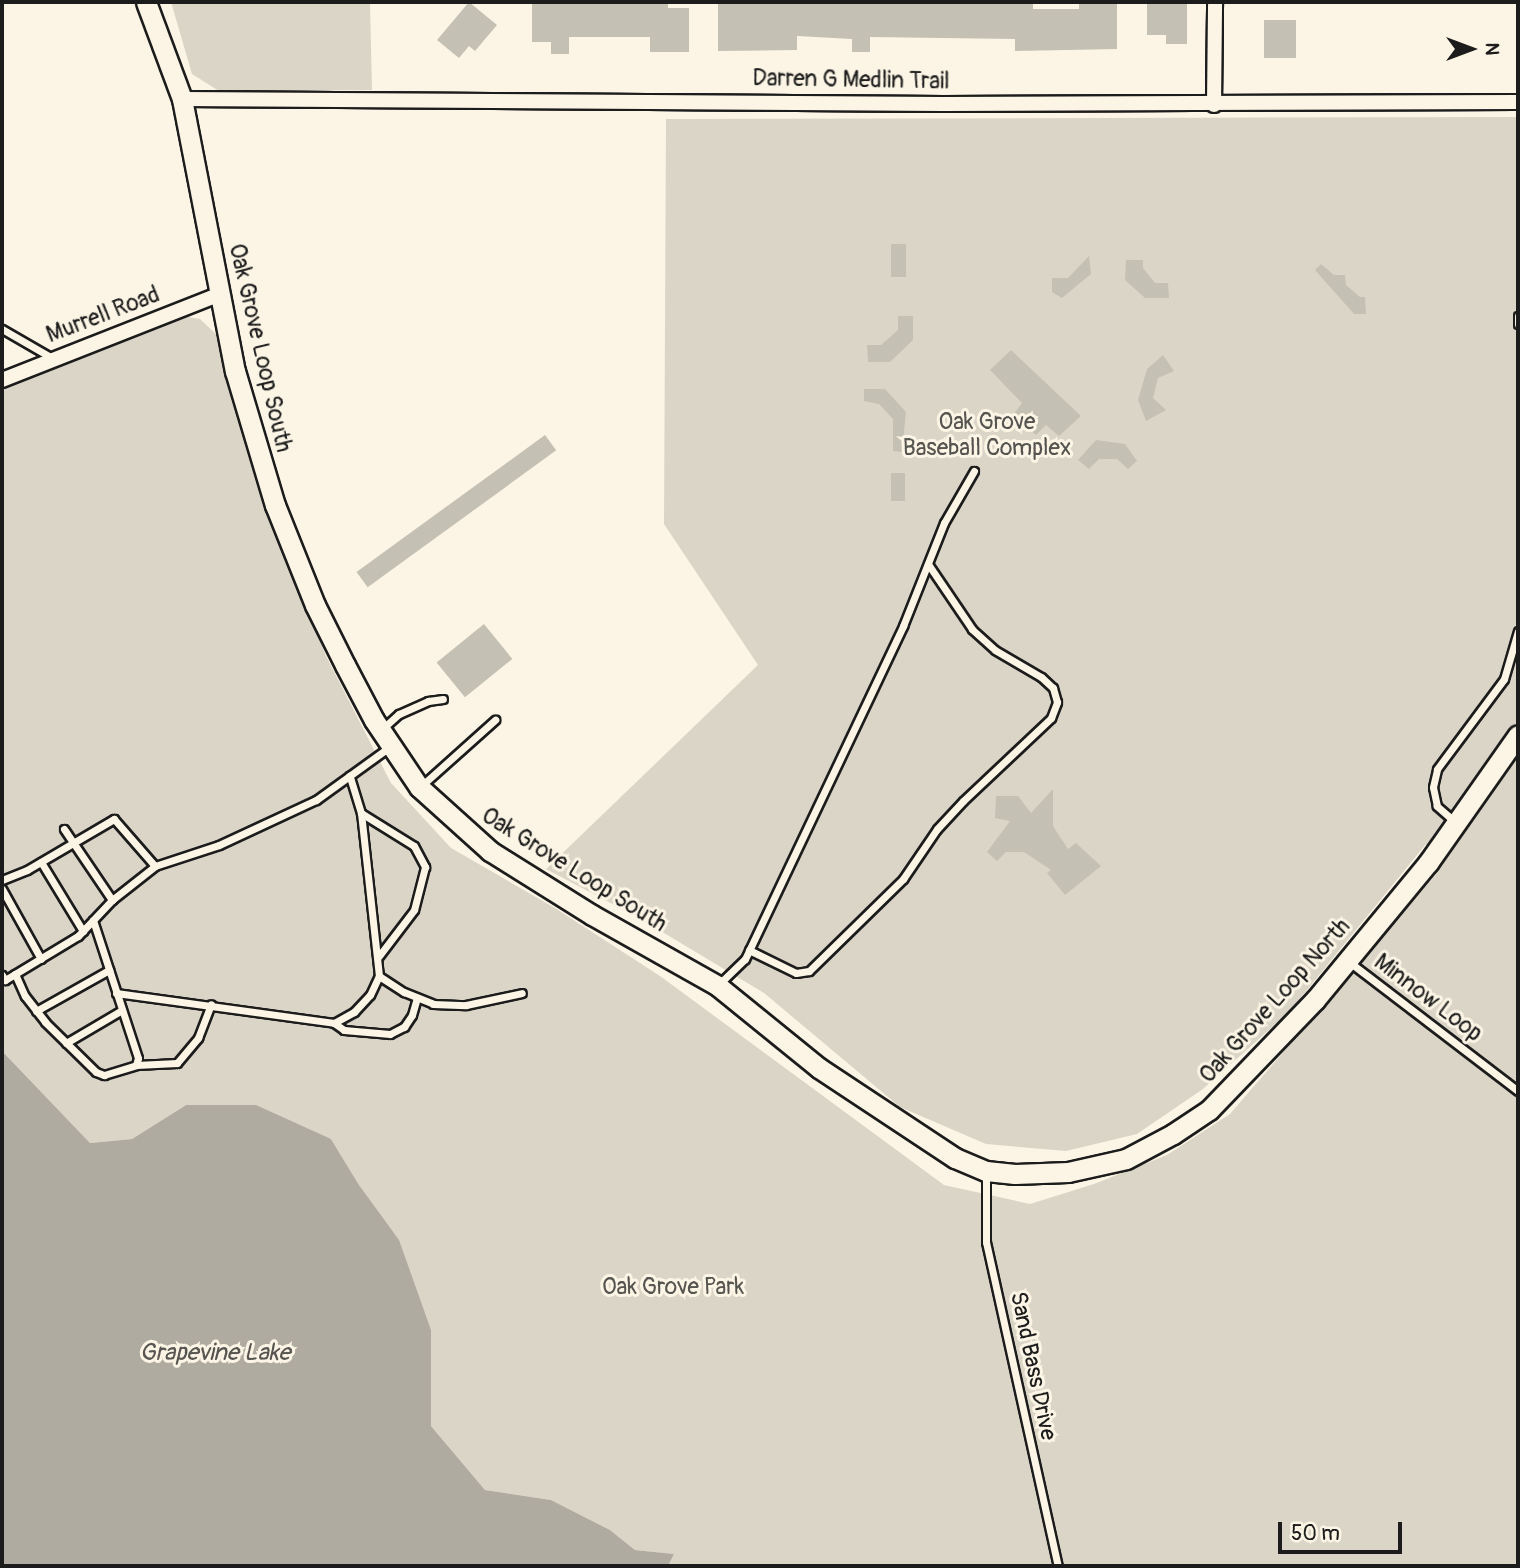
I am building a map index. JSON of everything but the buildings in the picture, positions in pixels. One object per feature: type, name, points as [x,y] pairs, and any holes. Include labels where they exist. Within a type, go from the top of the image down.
[{"type":"street","name":"Oak Grove Loop South","points":[[146,2],[182,99],[235,370],[275,505],[315,605],[386,738],[419,787],[490,851],[592,915],[718,986],[819,1069],[955,1158],[986,1171]]},
{"type":"street","points":[[1214,105],[1215,2]]},
{"type":"street","name":"Darren G Medlin Trail","points":[[182,99],[1214,105],[1518,102]]},
{"type":"street","name":"Murrell Road","points":[[2,380],[220,294]]},
{"type":"street","name":"Oak Grove Loop North","points":[[986,1171],[1015,1174],[1068,1172],[1126,1159],[1173,1134],[1209,1110],[1249,1070],[1347,961],[1456,822],[1518,735]]},
{"type":"lane","points":[[1518,316],[1518,324]]},
{"type":"lane","points":[[2,330],[52,359]]},
{"type":"lane","points":[[718,986],[737,970],[749,950],[903,626],[944,523],[974,471]]},
{"type":"lane","points":[[749,950],[796,973],[809,971],[903,879],[937,828],[1051,718],[1057,702],[1053,688],[1041,677],[995,650],[972,629],[928,564]]},
{"type":"lane","points":[[1456,822],[1437,806],[1433,787],[1437,769],[1504,679],[1518,631]]},
{"type":"lane","points":[[3,978],[41,959],[83,931],[112,900],[155,866],[219,845],[316,800],[350,776],[386,738],[400,714],[428,701],[443,699]]},
{"type":"lane","points":[[419,787],[495,720]]},
{"type":"lane","points":[[334,1023],[354,1012],[370,995],[379,976],[361,813],[350,776]]},
{"type":"lane","points":[[361,813],[414,846],[425,867],[414,910],[378,956]]},
{"type":"lane","points":[[2,880],[41,862],[114,819],[155,866]]},
{"type":"lane","points":[[64,828],[112,900]]},
{"type":"lane","points":[[41,862],[83,931]]},
{"type":"lane","points":[[2,890],[41,959]]},
{"type":"lane","points":[[93,920],[137,1061]]},
{"type":"lane","name":"Minnow Loop","points":[[1347,961],[1518,1091]]},
{"type":"lane","points":[[36,1011],[109,970]]},
{"type":"lane","points":[[15,974],[36,1011],[96,1072],[104,1074],[137,1061],[177,1063],[198,1038],[211,1004]]},
{"type":"lane","points":[[379,976],[433,1004],[466,1004],[522,993]]},
{"type":"lane","points":[[117,993],[211,1004],[334,1023],[344,1030],[390,1034],[404,1027],[418,998]]},
{"type":"lane","points":[[66,1043],[122,1010]]},
{"type":"lane","name":"Sand Bass Drive","points":[[986,1171],[986,1242],[1058,1566]]},
{"type":"green space","points":[[171,2],[370,2],[372,90],[219,91],[192,74]]},
{"type":"green space","points":[[1518,117],[1518,1566],[668,1566],[674,1554],[635,1550],[610,1530],[551,1500],[485,1490],[431,1426],[431,1330],[359,1185],[331,1139],[186,1105],[132,1139],[90,1143],[2,1051],[2,389],[173,320],[188,317],[200,319],[217,335],[249,456],[326,656],[391,783],[451,848],[555,908],[660,976],[944,1185],[1030,1204],[1094,1184],[1167,1155],[1230,1114],[1439,871],[1426,844],[1289,1012],[1203,1089],[1137,1134],[1066,1151],[986,1144],[900,1107],[764,993],[639,918],[546,869],[758,665],[664,524],[666,119]]},
{"type":"water","name":"Grapevine Lake","points":[[2,1051],[90,1143],[132,1139],[186,1105],[256,1105],[331,1139],[359,1185],[399,1240],[431,1330],[431,1426],[485,1490],[551,1500],[610,1530],[635,1550],[674,1554],[668,1566],[2,1566]]},
{"type":"park label","name":"Oak Grove Baseball Complex","points":[[987,435]]},
{"type":"park label","name":"Oak Grove Park","points":[[673,1287]]}]
